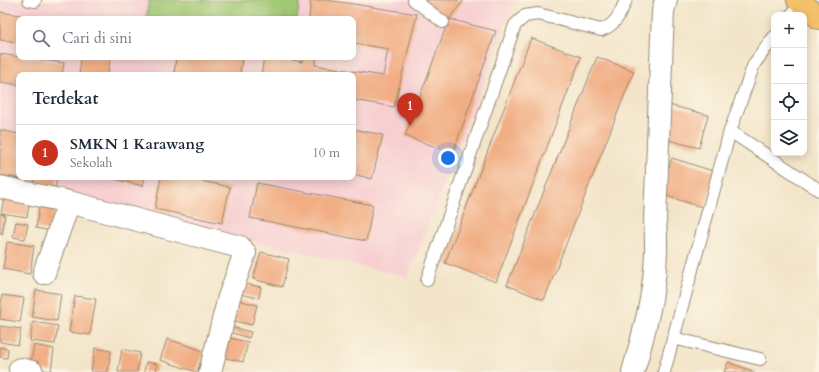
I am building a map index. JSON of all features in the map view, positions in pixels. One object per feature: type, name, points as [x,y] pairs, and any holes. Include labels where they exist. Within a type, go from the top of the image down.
[{"type":"main road","points":[[799,5],[819,18]]},
{"type":"street","points":[[633,372],[648,317],[656,256],[655,222],[663,18],[666,0]]},
{"type":"street","points":[[0,187],[69,202],[240,247],[244,250],[244,257],[229,297],[210,372]]},
{"type":"street","points":[[44,273],[69,202]]},
{"type":"lane","points":[[414,0],[443,22]]},
{"type":"lane","points":[[427,280],[515,25],[525,16],[538,14],[601,30],[609,28],[616,22],[626,0]]},
{"type":"lane","points":[[664,372],[730,131],[754,64],[771,41]]},
{"type":"lane","points":[[730,131],[819,190]]},
{"type":"lane","points":[[673,338],[760,358]]},
{"type":"shaded area","points":[[0,0],[515,0],[408,277],[0,182]]},
{"type":"green space","points":[[149,0],[300,0],[297,16],[146,16]]},
{"type":"building","points":[[311,0],[327,0],[417,14],[394,107],[356,101],[356,72],[262,72],[264,60],[293,60],[302,62],[302,60],[316,60],[315,65],[383,76],[388,49],[356,44],[356,16],[309,16]]},
{"type":"building","points":[[423,0],[464,0],[449,19]]},
{"type":"building","points":[[0,12],[27,16],[16,16],[16,42],[0,40]]},
{"type":"building","points":[[449,19],[496,31],[453,153],[405,136]]},
{"type":"building","points":[[531,38],[581,57],[496,282],[445,263]]},
{"type":"building","points":[[0,54],[16,56],[16,60],[43,60],[64,63],[62,72],[16,72],[16,85],[0,82]]},
{"type":"building","points":[[597,57],[634,71],[544,300],[507,285]]},
{"type":"building","points":[[81,60],[110,60],[108,72],[79,72]]},
{"type":"building","points":[[176,60],[242,60],[240,72],[174,72]]},
{"type":"building","points":[[669,105],[708,115],[699,148],[661,138]]},
{"type":"building","points":[[0,130],[16,133],[16,178],[0,175]]},
{"type":"building","points":[[356,130],[383,135],[372,179],[356,175]]},
{"type":"building","points":[[672,158],[716,172],[705,208],[660,194]]},
{"type":"building","points":[[34,180],[56,180],[55,189],[33,185]]},
{"type":"building","points":[[118,180],[144,180],[143,186]]},
{"type":"building","points":[[160,180],[196,180],[230,187],[222,223],[155,209]]},
{"type":"building","points":[[257,183],[373,205],[366,241],[250,218]]},
{"type":"building","points":[[5,191],[31,195],[27,217],[1,213]]},
{"type":"building","points":[[40,201],[56,203],[51,231],[36,228]]},
{"type":"building","points":[[0,214],[5,215],[2,234],[0,233]]},
{"type":"building","points":[[16,222],[28,224],[25,239],[13,237]]},
{"type":"building","points":[[7,242],[34,246],[30,274],[3,269]]},
{"type":"building","points":[[261,252],[289,259],[282,287],[253,279]]},
{"type":"building","points":[[241,283],[261,287],[259,298],[239,294]]},
{"type":"building","points":[[36,290],[61,294],[57,321],[32,317]]},
{"type":"building","points":[[2,295],[24,298],[20,322],[0,319]]},
{"type":"building","points":[[75,296],[96,299],[90,335],[69,332]]},
{"type":"building","points":[[230,298],[257,305],[252,325],[225,319]]},
{"type":"building","points":[[33,322],[58,326],[55,344],[30,341]]},
{"type":"building","points":[[223,325],[251,332],[249,338],[222,330]]},
{"type":"building","points":[[0,326],[21,329],[18,345],[0,342]]},
{"type":"building","points":[[221,336],[248,342],[243,362],[217,356]]},
{"type":"building","points":[[167,339],[204,351],[197,372],[160,360]]},
{"type":"building","points":[[34,345],[54,349],[51,371],[30,368]]},
{"type":"building","points":[[0,347],[8,349],[7,358],[0,357]]},
{"type":"building","points":[[95,348],[111,351],[108,372],[91,372]]},
{"type":"building","points":[[122,349],[140,353],[137,372],[118,372]]},
{"type":"building","points":[[146,362],[157,364],[156,372],[144,372]]},
{"type":"building","points":[[728,362],[755,372],[724,372]]},
{"type":"place","name":"SMKN 1 Karawang","points":[[410,126]]}]
